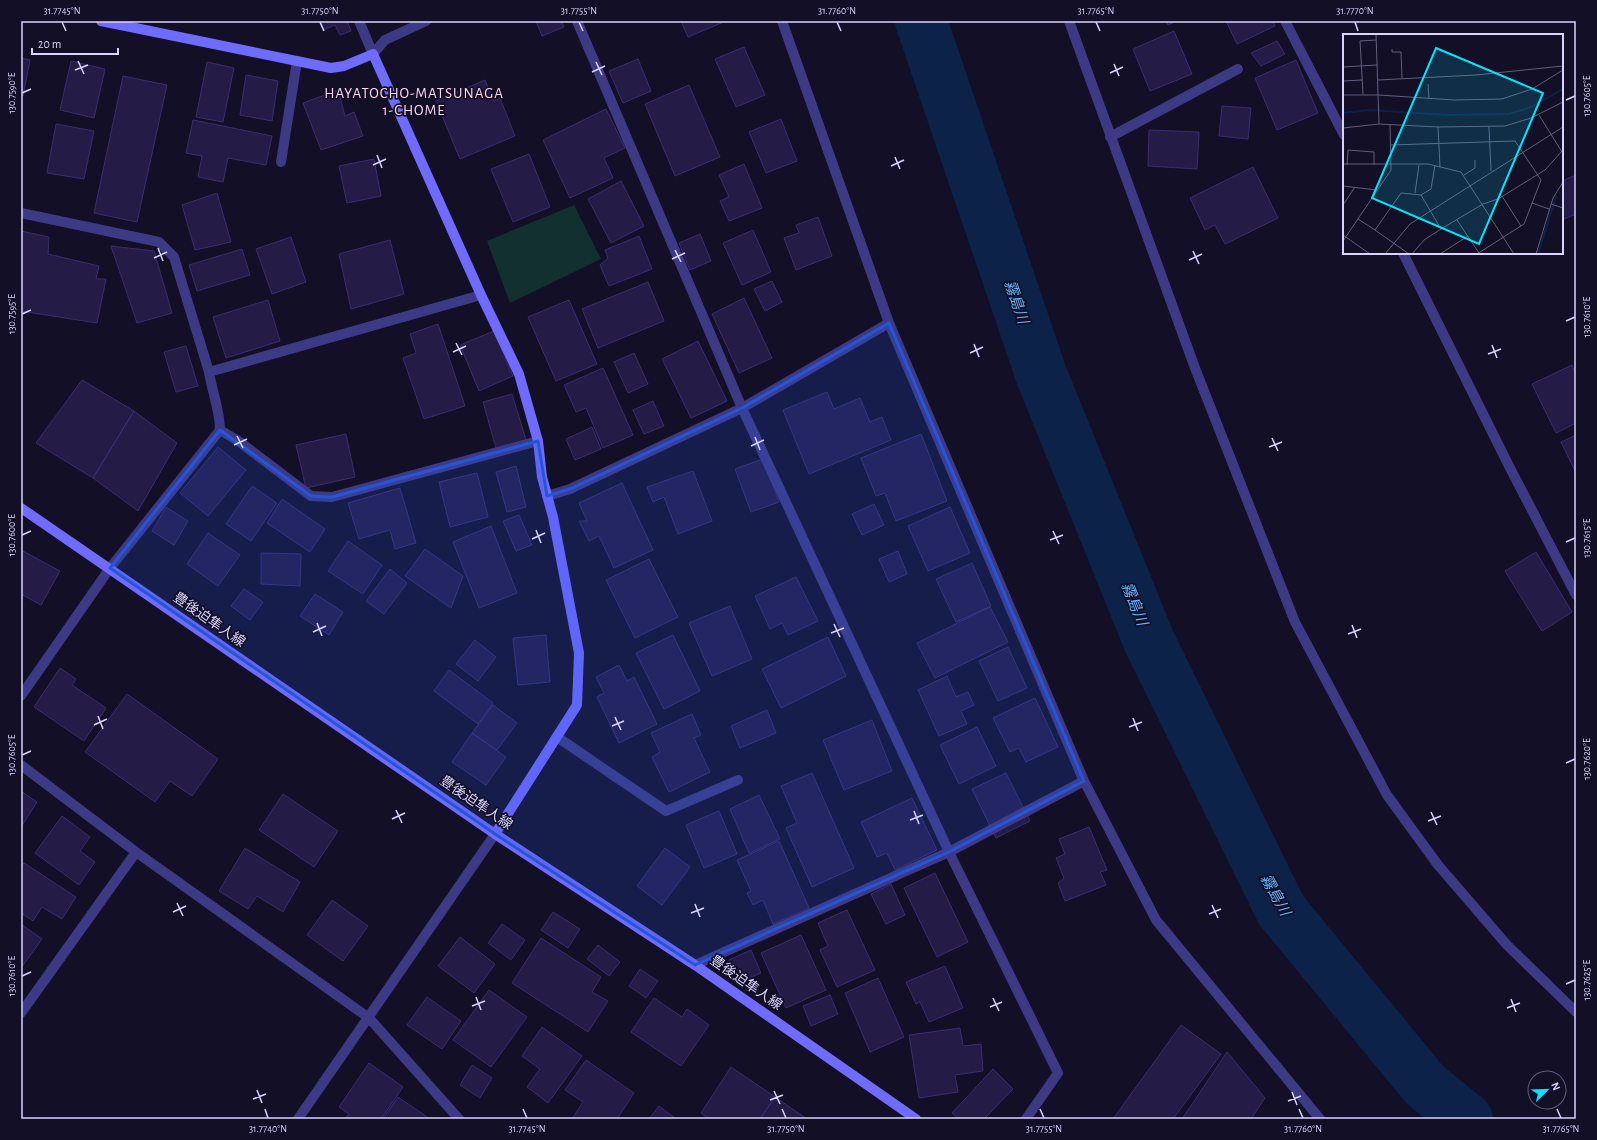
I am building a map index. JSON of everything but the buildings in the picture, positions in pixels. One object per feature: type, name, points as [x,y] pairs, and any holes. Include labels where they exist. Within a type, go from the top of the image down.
[{"type":"street","points":[[101,21],[331,68],[344,66],[372,54],[385,40],[426,21]]},
{"type":"street","points":[[298,1119],[495,834],[577,705],[578,653],[553,517],[542,477],[538,442],[519,374],[481,295],[372,54],[359,21]]},
{"type":"street","points":[[577,21],[742,408],[950,852],[1058,1073],[1026,1119]]},
{"type":"street","points":[[782,21],[889,323],[1084,781],[1156,920],[1320,1119]]},
{"type":"street","points":[[1069,21],[1195,368],[1295,622],[1387,795],[1438,866],[1507,944],[1576,1012]]},
{"type":"street","points":[[1285,21],[1343,133]]},
{"type":"street","points":[[281,162],[297,61]]},
{"type":"street","points":[[1110,136],[1238,69]]},
{"type":"street","points":[[21,213],[159,242],[174,257],[209,372],[212,389],[220,416],[220,430],[110,568],[21,696]]},
{"type":"street","points":[[1404,254],[1576,595]]},
{"type":"street","points":[[209,372],[481,295]]},
{"type":"street","points":[[547,496],[570,489],[742,408],[889,323]]},
{"type":"street","points":[[220,430],[237,440],[311,496],[332,497],[538,442]]},
{"type":"street","name":"豊後迫隼人線","points":[[21,508],[495,834],[695,965],[916,1119]]},
{"type":"street","points":[[557,737],[666,811],[738,780]]},
{"type":"street","points":[[21,765],[136,852],[369,1018],[459,1119]]},
{"type":"street","points":[[695,965],[950,852],[1084,781]]},
{"type":"street","points":[[22,1009],[136,852]]},
{"type":"highlighted area","points":[[889,323],[1084,781],[949,852],[695,965],[495,834],[110,568],[220,430],[311,496],[332,497],[538,441],[547,496],[570,489],[742,408]]},
{"type":"green space","points":[[574,205],[601,259],[510,303],[487,241]]},
{"type":"waterway","name":"霧島川","points":[[921,21],[1041,374],[1149,641],[1281,910],[1425,1085],[1467,1119]]},
{"type":"district","name":"HAYATOCHO-MATSUNAGA 1-CHOME","points":[[414,102]]}]
